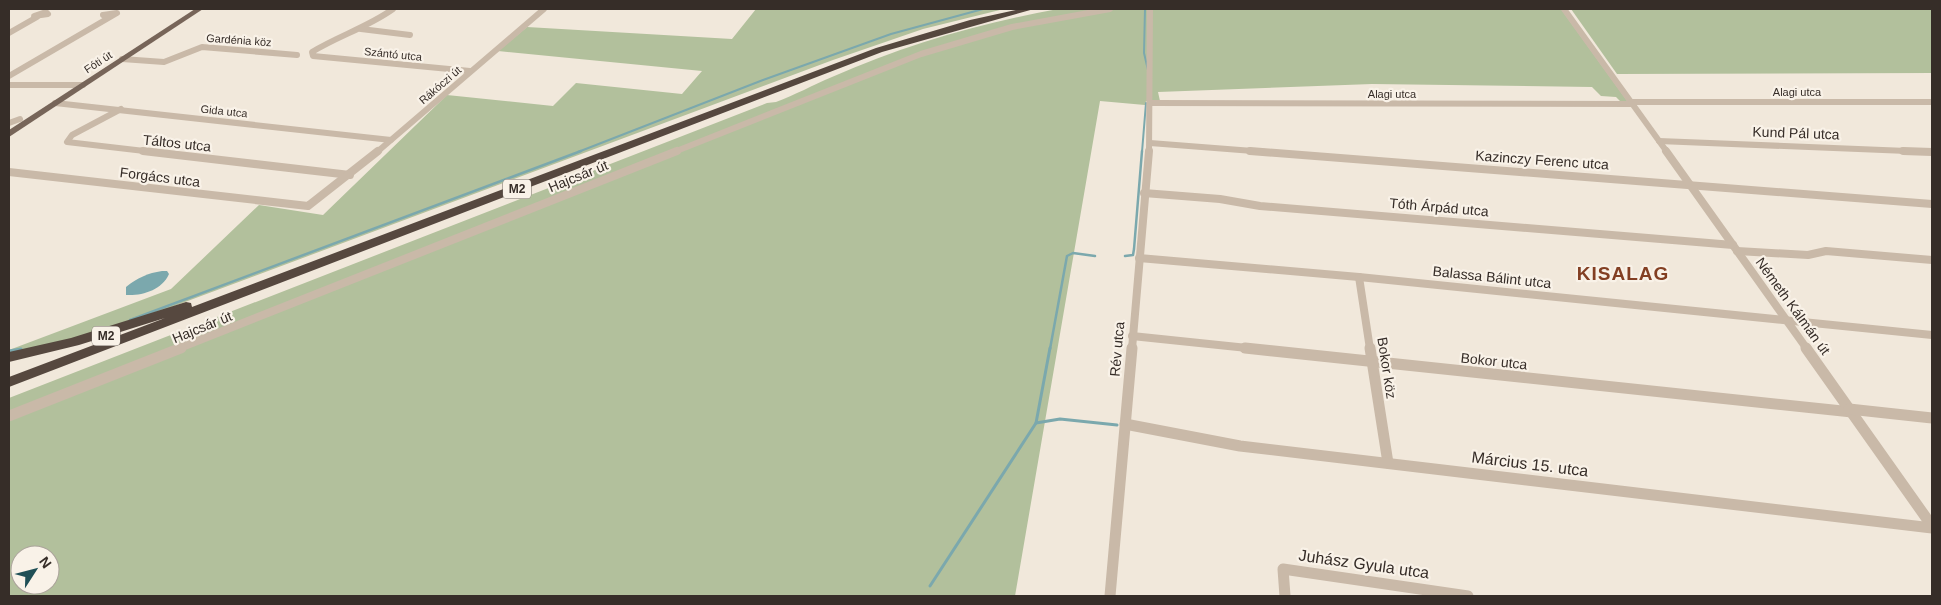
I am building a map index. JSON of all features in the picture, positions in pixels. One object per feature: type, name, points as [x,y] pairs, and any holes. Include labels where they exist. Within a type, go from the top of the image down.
[{"type":"highway","name":"M2","points":[[9,372],[857,53],[919,32],[1008,9]]},
{"type":"highway","name":"M2","points":[[9,382],[871,53],[954,27],[1030,9]]},
{"type":"highway","points":[[9,357],[74,342],[204,300]]},
{"type":"main road","name":"Fóti út","points":[[9,134],[199,9]]},
{"type":"street","points":[[359,29],[380,20],[392,9]]},
{"type":"street","name":"Rákóczi út","points":[[308,206],[350,175],[544,9]]},
{"type":"street","name":"Hajcsár út","points":[[9,416],[920,54],[1012,28],[1110,9]]},
{"type":"street","name":"Rév utca","points":[[1110,596],[1144,193],[1150,142],[1152,103],[1148,48],[1150,9]]},
{"type":"street","name":"Németh Kálmán út","points":[[1564,9],[1932,527]]},
{"type":"street","points":[[9,33],[37,17]]},
{"type":"street","points":[[9,76],[106,18]]},
{"type":"street","points":[[359,29],[410,35]]},
{"type":"street","name":"Szántó utca","points":[[359,29],[322,45],[312,52],[313,56],[470,71]]},
{"type":"street","name":"Gardénia köz","points":[[122,59],[164,62],[202,47],[297,55]]},
{"type":"street","points":[[9,84],[84,85]]},
{"type":"street","name":"Alagi utca","points":[[1152,103],[1932,102]]},
{"type":"street","name":"Gida utca","points":[[55,103],[391,140]]},
{"type":"street","name":"Táltos utca","points":[[121,109],[72,135],[67,142],[350,175]]},
{"type":"street","points":[[9,123],[20,119]]},
{"type":"street","name":"Kund Pál utca","points":[[1659,141],[1932,152]]},
{"type":"street","name":"Kazinczy Ferenc utca","points":[[1150,142],[1932,204]]},
{"type":"street","name":"Forgács utca","points":[[9,172],[308,206]]},
{"type":"street","name":"Tóth Árpád utca","points":[[1144,193],[1220,199],[1270,207],[1808,255],[1826,250],[1932,260]]},
{"type":"street","name":"Balassa Bálint utca","points":[[1139,258],[1359,277],[1932,335]]},
{"type":"street","name":"Bokor köz","points":[[1359,277],[1388,463]]},
{"type":"street","name":"Bokor utca","points":[[1132,336],[1932,418]]},
{"type":"street","name":"Március 15. utca","points":[[1124,424],[1240,446],[1932,527]]},
{"type":"street","name":"Juhász Gyula utca","points":[[1285,596],[1283,569],[1468,596]]},
{"type":"green space","points":[[756,9],[1004,9],[923,29],[833,60],[110,330],[9,354],[9,350],[171,289],[259,205],[323,215],[447,95],[553,106],[576,83],[682,94],[702,71],[498,51],[527,27],[732,39]]},
{"type":"green space","points":[[1058,9],[1561,9],[1628,102],[1622,103],[1616,97],[1601,96],[1592,87],[1372,84],[1158,92],[1160,101],[1146,101],[1145,105],[1100,101],[1015,596],[9,596],[9,398],[767,103],[776,102],[859,65],[943,36],[1000,21]]},
{"type":"green space","points":[[1571,9],[1932,9],[1932,73],[1617,74]]},
{"type":"water","points":[[167,271],[169,274],[166,280],[157,288],[145,293],[126,295],[126,287],[134,281]]},
{"type":"waterway","points":[[578,152],[763,80],[891,34],[983,9]]},
{"type":"waterway","points":[[1145,9],[1144,53],[1148,70]]},
{"type":"waterway","points":[[1142,152],[1146,103]]},
{"type":"waterway","points":[[130,320],[581,151]]},
{"type":"waterway","points":[[1125,256],[1133,255],[1134,249],[1142,151]]},
{"type":"waterway","points":[[1050,349],[1067,256],[1073,253],[1095,256]]},
{"type":"waterway","points":[[1036,423],[1050,348]]},
{"type":"waterway","points":[[9,351],[21,349]]},
{"type":"waterway","points":[[1036,423],[1060,419],[1117,425]]},
{"type":"waterway","points":[[930,586],[1036,423]]},
{"type":"district","name":"KISALAG","points":[[1623,273]]}]
